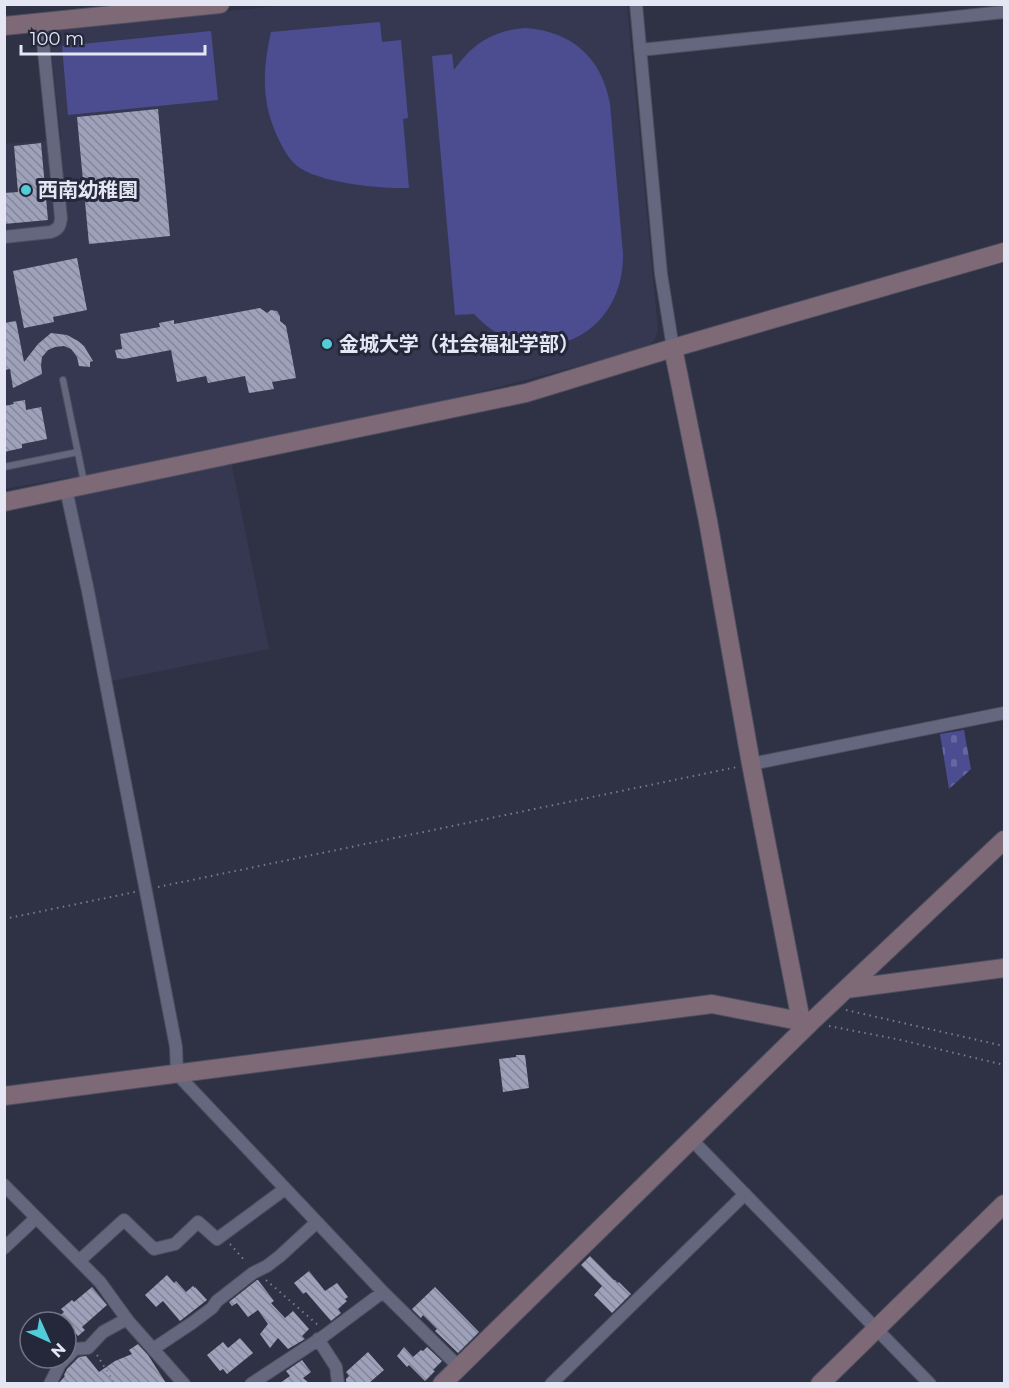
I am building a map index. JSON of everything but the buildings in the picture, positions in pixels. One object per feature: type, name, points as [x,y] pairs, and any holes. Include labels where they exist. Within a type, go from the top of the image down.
[{"type":"street","points":[[4,26],[120,9],[220,4]]},
{"type":"street","points":[[636,4],[661,274],[673,348],[708,521],[751,764],[806,1022]]},
{"type":"street","points":[[640,50],[1005,12]]},
{"type":"street","points":[[4,237],[51,232],[57,230],[61,225],[41,22]]},
{"type":"street","points":[[4,502],[526,393],[1005,252]]},
{"type":"street","points":[[66,489],[88,591],[176,1047],[177,1074],[383,1292],[459,1367]]},
{"type":"street","points":[[751,764],[1005,713]]},
{"type":"street","points":[[442,1383],[691,1139],[806,1022],[828,1006],[1005,840]]},
{"type":"street","points":[[846,989],[1005,968]]},
{"type":"street","points":[[4,1096],[712,1004],[806,1022]]},
{"type":"street","points":[[691,1139],[930,1383]]},
{"type":"street","points":[[4,1185],[100,1282],[127,1319],[184,1383]]},
{"type":"street","points":[[79,1261],[124,1220],[154,1249],[175,1244],[198,1222],[217,1239],[285,1189]]},
{"type":"street","points":[[551,1383],[745,1194]]},
{"type":"street","points":[[820,1383],[1005,1204]]},
{"type":"street","points":[[4,1248],[36,1218]]},
{"type":"street","points":[[153,1349],[199,1318],[217,1301],[280,1256],[317,1222]]},
{"type":"street","points":[[254,1383],[383,1292]]},
{"type":"street","points":[[78,1349],[88,1348],[103,1332],[127,1319]]},
{"type":"street","points":[[323,1336],[336,1366],[338,1383]]},
{"type":"lane","points":[[63,380],[85,486]]},
{"type":"lane","points":[[4,467],[78,452]]},
{"type":"path","points":[[4,918],[751,764]]},
{"type":"path","points":[[828,1006],[1005,1046]]},
{"type":"path","points":[[806,1022],[901,1040],[1005,1065]]},
{"type":"path","points":[[222,1235],[256,1272],[323,1336]]},
{"type":"path","points":[[91,1344],[115,1383]]},
{"type":"shaded area","name":"金城大学（社会福祉学部）","points":[[299,4],[627,5],[658,330],[654,341],[646,348],[438,403],[228,446],[269,649],[111,681],[70,477],[5,489],[5,144],[61,139],[50,37],[53,31],[60,27]]},
{"type":"green space","points":[[380,22],[382,42],[401,40],[408,118],[403,119],[409,188],[367,186],[335,181],[307,172],[297,166],[288,156],[274,130],[267,102],[265,76],[271,32]]},
{"type":"green space","points":[[525,28],[542,30],[570,41],[582,50],[600,73],[610,104],[623,254],[619,284],[608,309],[592,327],[571,340],[547,345],[522,343],[497,333],[474,314],[455,315],[432,56],[452,54],[454,70],[469,52],[493,35]]},
{"type":"green space","points":[[211,31],[218,100],[68,115],[62,46]]},
{"type":"green space","points":[[964,730],[971,769],[949,789],[940,734]]},
{"type":"place","name":"西南幼稚園","points":[[26,190]]},
{"type":"place","name":"金城大学（社会福祉学部）","points":[[327,344]]}]
